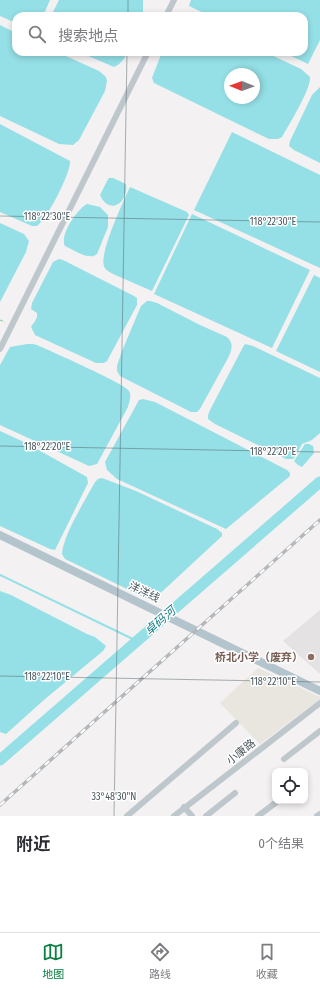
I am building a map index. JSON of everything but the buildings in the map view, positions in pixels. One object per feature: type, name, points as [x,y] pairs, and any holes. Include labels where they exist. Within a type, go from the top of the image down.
[{"type":"main road","name":"洋洋线","points":[[0,535],[320,691]]},
{"type":"street","points":[[168,12],[174,0]]},
{"type":"street","points":[[0,348],[146,56]]},
{"type":"street","name":"小康路","points":[[174,816],[320,703]]},
{"type":"street","points":[[127,816],[236,723]]},
{"type":"street","points":[[284,759],[320,731]]},
{"type":"street","points":[[206,816],[235,793]]},
{"type":"street","points":[[258,816],[274,804]]},
{"type":"street","points":[[184,807],[192,816]]},
{"type":"path","points":[[0,320],[11,326]]},
{"type":"shaded area","name":"桥北小学（废弃）","points":[[320,610],[320,674],[283,641]]},
{"type":"shaded area","points":[[258,668],[320,697],[320,699],[260,744],[220,703]]},
{"type":"water","points":[[0,0],[50,0],[45,12],[12,12],[12,21],[0,16]]},
{"type":"water","points":[[59,0],[143,0],[143,12],[53,12]]},
{"type":"water","points":[[191,0],[320,0],[320,40],[308,64],[291,56],[308,56],[308,12],[202,12],[189,6]]},
{"type":"water","points":[[0,25],[12,31],[12,56],[66,56],[99,71],[106,77],[107,81],[105,91],[79,140],[73,145],[59,144],[0,116]]},
{"type":"water","points":[[88,56],[125,56],[119,64],[114,67]]},
{"type":"water","points":[[160,56],[273,56],[301,69],[310,77],[307,90],[282,137],[278,139],[269,139],[154,83],[152,78]]},
{"type":"water","points":[[320,87],[320,163],[289,146],[312,95]]},
{"type":"water","points":[[0,124],[70,161],[67,175],[58,195],[47,215],[37,226],[32,226],[0,212]]},
{"type":"water","points":[[232,132],[320,175],[320,268],[194,210]]},
{"type":"water","points":[[109,178],[113,178],[126,184],[125,196],[122,201],[113,206],[104,202],[100,195]]},
{"type":"water","points":[[130,187],[187,212],[189,215],[152,291],[113,274],[106,270],[104,266],[103,259],[108,239]]},
{"type":"water","points":[[87,204],[100,207],[108,215],[108,227],[97,254],[94,256],[86,256],[81,254],[65,246],[64,242],[64,236],[70,223],[78,211]]},
{"type":"water","points":[[192,214],[310,270],[272,348],[154,294]]},
{"type":"water","points":[[0,223],[24,234],[29,241],[26,252],[0,302]]},
{"type":"water","points":[[59,259],[137,298],[137,305],[107,361],[104,363],[96,363],[35,335],[31,327],[37,317],[37,313],[31,309],[32,303],[53,262]]},
{"type":"water","points":[[314,275],[320,278],[320,372],[276,351]]},
{"type":"water","points":[[147,301],[157,303],[227,337],[231,342],[231,349],[228,358],[197,412],[191,412],[120,376],[117,371],[117,366],[122,351],[141,306]]},
{"type":"water","points":[[27,344],[37,345],[71,360],[125,387],[129,391],[130,397],[128,407],[97,464],[89,466],[0,425],[0,365],[10,347]]},
{"type":"water","points":[[245,344],[253,346],[320,378],[320,433],[312,440],[302,444],[293,459],[286,459],[215,424],[208,419],[210,410]]},
{"type":"water","points":[[143,399],[155,402],[287,470],[290,473],[290,476],[226,529],[117,479],[107,470],[105,462],[139,400]]},
{"type":"water","points":[[0,431],[26,443],[87,477],[88,483],[55,550],[0,526]]},
{"type":"water","points":[[305,444],[313,446],[314,453],[302,467],[294,461]]},
{"type":"water","points":[[102,478],[136,491],[217,529],[222,533],[222,536],[152,601],[65,559],[62,554],[66,537],[95,482]]},
{"type":"water","points":[[0,591],[95,637],[106,646],[103,651],[45,699],[6,734],[0,732]]},
{"type":"waterway","name":"卓码河","points":[[0,760],[320,482]]},
{"type":"waterway","points":[[0,575],[137,641]]},
{"type":"railway","points":[[0,805],[320,520]]},
{"type":"place","name":"桥北小学（废弃）","points":[[311,657]]}]
